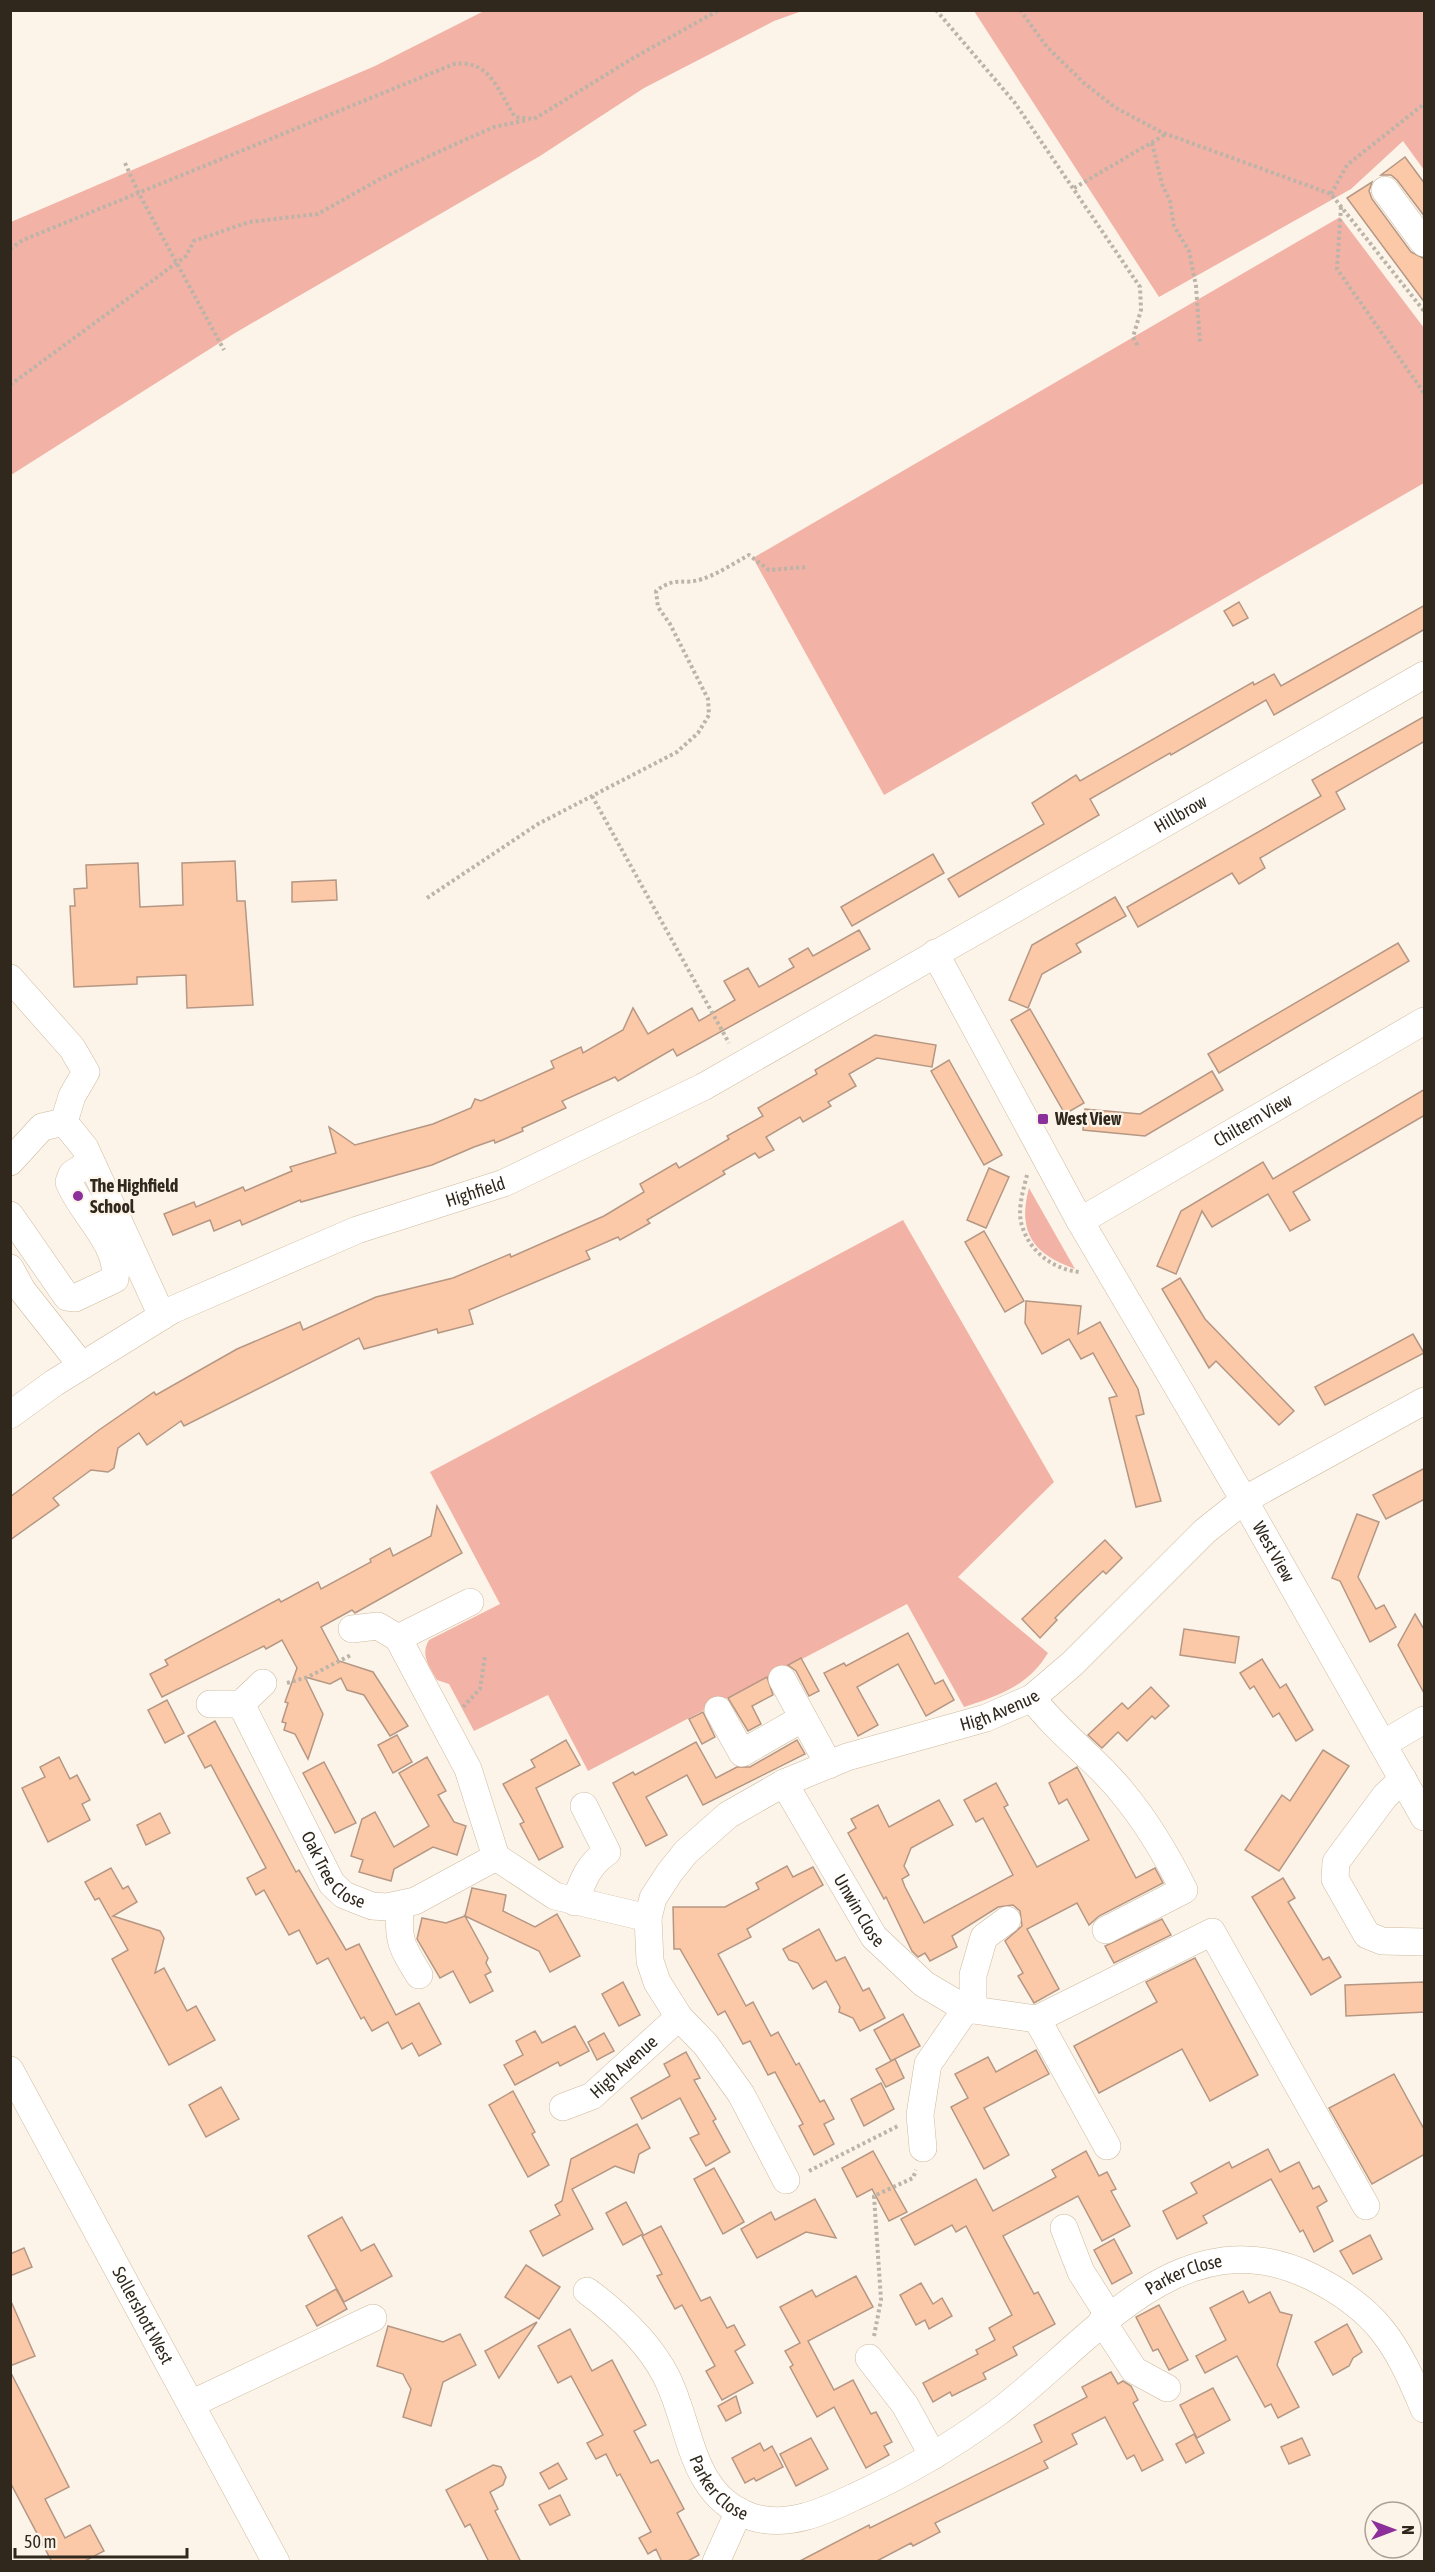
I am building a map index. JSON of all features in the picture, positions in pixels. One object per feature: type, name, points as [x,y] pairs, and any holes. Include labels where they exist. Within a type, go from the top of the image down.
[{"type":"street","points":[[1385,190],[1425,243]]},
{"type":"street","name":"Hillbrow","points":[[935,953],[1425,675]]},
{"type":"street","name":"Highfield","points":[[10,1415],[162,1316],[357,1230],[504,1183],[703,1087],[935,953]]},
{"type":"street","name":"West View","points":[[935,953],[1080,1221],[1244,1500],[1425,1817]]},
{"type":"street","points":[[10,978],[72,1048],[86,1072],[72,1096],[64,1122]]},
{"type":"street","name":"Chiltern View","points":[[1080,1221],[1425,1021]]},
{"type":"street","points":[[10,1162],[42,1127],[64,1122]]},
{"type":"street","points":[[64,1122],[85,1148],[162,1316]]},
{"type":"street","points":[[10,1215],[67,1297],[75,1298],[115,1279],[117,1269],[99,1229],[69,1182],[72,1174],[91,1162]]},
{"type":"street","points":[[10,1268],[22,1290],[82,1366]]},
{"type":"street","name":"High Avenue","points":[[786,2180],[741,2094],[706,2045],[679,2017],[657,1982],[650,1961],[648,1918],[653,1898],[686,1852],[728,1815],[784,1783],[829,1765],[915,1737],[986,1718],[1032,1698],[1072,1664],[1205,1531],[1244,1500],[1425,1401]]},
{"type":"street","points":[[398,1638],[470,1602]]},
{"type":"street","points":[[355,1641],[378,1626],[398,1638],[468,1769],[496,1857],[555,1896],[648,1918]]},
{"type":"street","points":[[782,1679],[829,1765]]},
{"type":"street","points":[[210,1704],[241,1704],[264,1683]]},
{"type":"street","points":[[1032,1698],[1057,1730],[1096,1764],[1122,1792],[1165,1852],[1184,1890],[1106,1930]]},
{"type":"street","name":"Oak Tree Close","points":[[241,1704],[332,1884],[357,1902],[372,1906],[401,1905],[423,1897],[496,1857]]},
{"type":"street","points":[[718,1710],[742,1753],[803,1718]]},
{"type":"street","points":[[1383,1744],[1425,1720]]},
{"type":"street","points":[[1403,1779],[1385,1796],[1336,1862],[1335,1879],[1367,1935],[1382,1941],[1425,1942]]},
{"type":"street","name":"Unwin Close","points":[[784,1783],[874,1937],[924,1984],[970,2009],[1037,2019]]},
{"type":"street","points":[[575,1902],[586,1872],[607,1851],[584,1806]]},
{"type":"street","points":[[401,1905],[398,1925],[400,1944],[419,1976]]},
{"type":"street","points":[[923,2148],[920,2115],[928,2064],[970,2009],[973,1975],[984,1937],[1007,1920]]},
{"type":"street","points":[[1107,2146],[1037,2019],[1212,1932],[1366,2206]]},
{"type":"street","name":"High Avenue","points":[[563,2107],[592,2096],[679,2017]]},
{"type":"street","name":"Sollershott West","points":[[10,2070],[276,2562]]},
{"type":"street","points":[[1064,2228],[1081,2272],[1134,2370],[1167,2388]]},
{"type":"street","name":"Parker Close","points":[[587,2291],[614,2311],[658,2362],[680,2410],[697,2466],[708,2484],[723,2501],[754,2518],[773,2520],[809,2516],[904,2474],[999,2412],[1105,2319],[1169,2276],[1226,2260],[1272,2263],[1300,2272],[1328,2285],[1353,2302],[1378,2325],[1410,2373],[1424,2399]]},
{"type":"street","points":[[191,2404],[373,2318]]},
{"type":"street","points":[[869,2358],[905,2405],[933,2456]]},
{"type":"street","points":[[716,2562],[739,2511]]},
{"type":"path","points":[[10,385],[186,256],[194,241],[249,222],[318,214],[380,179],[494,127],[534,119],[634,57],[719,10]]},
{"type":"path","points":[[936,10],[1015,103],[1140,287],[1141,310],[1133,337],[1139,348]]},
{"type":"path","points":[[1020,10],[1047,47],[1084,83],[1116,108],[1167,134],[1331,194],[1425,311]]},
{"type":"path","points":[[10,249],[23,240],[138,192],[454,64],[469,62],[485,69],[515,117],[534,119]]},
{"type":"path","points":[[1331,194],[1347,165],[1425,104]]},
{"type":"path","points":[[1074,188],[1167,134]]},
{"type":"path","points":[[1152,143],[1162,184],[1170,201],[1174,226],[1189,251],[1196,286],[1200,342]]},
{"type":"path","points":[[125,163],[138,192],[224,350]]},
{"type":"path","points":[[1341,207],[1337,270],[1425,393]]},
{"type":"path","points":[[427,898],[538,824],[677,753],[698,733],[709,715],[708,699],[658,607],[656,591],[666,583],[677,580],[699,580],[750,555],[769,570],[807,567]]},
{"type":"path","points":[[592,796],[741,1065]]},
{"type":"path","points":[[1027,1175],[1021,1206],[1022,1225],[1031,1244],[1045,1260],[1068,1271],[1081,1272]]},
{"type":"path","points":[[264,1683],[289,1683],[308,1677],[355,1641]]},
{"type":"path","points":[[441,1719],[466,1706],[477,1695],[483,1679],[485,1656]]},
{"type":"path","points":[[786,2180],[811,2170],[920,2115]]},
{"type":"path","points":[[869,2358],[881,2300],[874,2196],[913,2178],[923,2148]]},
{"type":"shaded area","points":[[484,11],[802,11],[774,21],[644,88],[540,156],[235,333],[11,475],[11,222],[375,66]]},
{"type":"shaded area","points":[[974,11],[1424,11],[1424,170],[1403,141],[1351,189],[1159,297]]},
{"type":"shaded area","points":[[1340,217],[1424,328],[1424,483],[884,795],[753,558]]},
{"type":"shaded area","points":[[1029,1188],[1075,1269],[1048,1256],[1032,1239],[1025,1217]]},
{"type":"shaded area","points":[[903,1220],[1054,1482],[958,1577],[1048,1653],[1032,1674],[1012,1688],[964,1707],[907,1604],[588,1771],[548,1695],[474,1731],[449,1684],[437,1680],[431,1670],[425,1656],[426,1645],[429,1640],[500,1604],[430,1472]]},
{"type":"building","points":[[1405,157],[1425,184],[1425,217],[1397,180],[1391,175],[1381,175]]},
{"type":"building","points":[[1372,182],[1369,191],[1372,199],[1411,252],[1425,259],[1425,303],[1347,198]]},
{"type":"building","points":[[1239,602],[1248,618],[1233,626],[1224,611]]},
{"type":"building","points":[[1425,605],[1425,629],[1274,715],[1266,700],[1090,799],[1099,815],[959,897],[948,879],[1044,824],[1032,803],[1076,775],[1080,781],[1253,682],[1254,685],[1274,674],[1281,686]]},
{"type":"building","points":[[1425,716],[1425,741],[1336,792],[1345,809],[1260,858],[1265,868],[1239,884],[1232,873],[1138,927],[1127,907],[1321,796],[1312,780]]},
{"type":"building","points":[[933,854],[944,873],[852,926],[841,907]]},
{"type":"building","points":[[235,861],[237,901],[245,901],[253,1005],[187,1008],[186,975],[137,977],[137,984],[74,987],[70,906],[75,906],[74,889],[87,888],[86,865],[138,863],[140,907],[183,905],[182,863]]},
{"type":"building","points":[[336,880],[337,900],[292,902],[292,882]]},
{"type":"building","points":[[1115,897],[1126,916],[1076,944],[1081,952],[1042,974],[1028,1008],[1009,1000],[1032,945]]},
{"type":"building","points":[[859,930],[870,949],[677,1056],[673,1049],[618,1081],[615,1077],[562,1101],[566,1108],[495,1143],[494,1140],[432,1165],[301,1202],[300,1200],[242,1225],[240,1220],[214,1231],[210,1220],[173,1235],[164,1214],[194,1202],[196,1207],[243,1187],[245,1191],[292,1171],[290,1167],[336,1153],[329,1127],[355,1145],[433,1124],[471,1108],[475,1099],[481,1101],[554,1068],[551,1061],[581,1047],[583,1053],[623,1030],[633,1008],[648,1034],[692,1008],[699,1021],[735,1000],[724,981],[748,968],[759,987],[794,967],[789,959],[808,948],[813,956]]},
{"type":"building","points":[[1398,943],[1409,961],[1219,1073],[1208,1054]]},
{"type":"building","points":[[1030,1009],[1084,1103],[1065,1114],[1011,1020]]},
{"type":"building","points":[[875,1035],[936,1045],[932,1067],[877,1058],[849,1074],[856,1086],[828,1102],[831,1106],[803,1122],[800,1117],[766,1137],[774,1150],[759,1158],[755,1153],[723,1171],[725,1174],[647,1220],[650,1223],[620,1240],[618,1237],[586,1251],[590,1259],[469,1310],[473,1324],[438,1333],[437,1329],[364,1349],[359,1338],[184,1426],[181,1421],[147,1445],[139,1433],[118,1448],[114,1468],[108,1472],[91,1470],[53,1498],[59,1505],[10,1540],[10,1497],[154,1392],[156,1395],[237,1349],[300,1322],[303,1330],[376,1297],[453,1278],[510,1254],[511,1257],[604,1216],[644,1192],[640,1184],[676,1163],[679,1168],[729,1139],[727,1136],[763,1116],[758,1108],[817,1074],[815,1070]]},
{"type":"building","points":[[949,1060],[1002,1155],[984,1165],[931,1071]]},
{"type":"building","points":[[1212,1071],[1223,1090],[1145,1136],[1083,1130],[1085,1109],[1140,1114]]},
{"type":"building","points":[[1425,1089],[1425,1115],[1293,1192],[1310,1220],[1290,1231],[1268,1194],[1212,1227],[1202,1211],[1176,1274],[1157,1266],[1181,1211],[1263,1162],[1273,1179]]},
{"type":"building","points":[[989,1168],[1009,1177],[986,1228],[967,1220]]},
{"type":"building","points":[[984,1231],[1024,1301],[1005,1312],[965,1242]]},
{"type":"building","points":[[1180,1278],[1205,1319],[1294,1411],[1279,1425],[1216,1361],[1209,1368],[1162,1289]]},
{"type":"building","points":[[1026,1301],[1081,1306],[1078,1334],[1100,1322],[1138,1389],[1144,1414],[1136,1416],[1161,1501],[1136,1507],[1109,1398],[1117,1396],[1093,1353],[1081,1359],[1069,1339],[1042,1354],[1025,1323]]},
{"type":"building","points":[[1413,1334],[1424,1353],[1325,1405],[1315,1387]]},
{"type":"building","points":[[1425,1468],[1425,1499],[1386,1519],[1373,1495]]},
{"type":"building","points":[[437,1506],[462,1553],[355,1613],[352,1610],[321,1627],[339,1661],[373,1672],[408,1726],[390,1736],[364,1695],[347,1690],[341,1678],[330,1684],[305,1677],[323,1714],[308,1759],[295,1734],[284,1730],[286,1723],[282,1722],[288,1703],[285,1702],[297,1668],[282,1640],[266,1649],[264,1646],[162,1697],[150,1674],[168,1665],[165,1660],[279,1599],[281,1602],[318,1582],[321,1589],[371,1562],[370,1559],[390,1548],[393,1556],[431,1536]]},
{"type":"building","points":[[1357,1514],[1379,1522],[1358,1577],[1376,1609],[1384,1605],[1396,1627],[1370,1642],[1340,1581],[1332,1578]]},
{"type":"building","points":[[1105,1540],[1122,1558],[1106,1574],[1103,1571],[1079,1594],[1055,1618],[1057,1620],[1040,1638],[1022,1619]]},
{"type":"building","points":[[1415,1614],[1425,1631],[1425,1695],[1398,1645]]},
{"type":"building","points":[[1184,1629],[1239,1637],[1235,1663],[1180,1655]]},
{"type":"building","points":[[908,1633],[935,1684],[943,1680],[954,1700],[926,1716],[898,1664],[857,1687],[878,1725],[858,1736],[824,1673],[844,1663],[846,1666]]},
{"type":"building","points":[[801,1658],[819,1691],[809,1696],[796,1671],[788,1665]]},
{"type":"building","points":[[1262,1659],[1280,1688],[1286,1684],[1313,1730],[1296,1741],[1279,1713],[1273,1717],[1254,1686],[1250,1689],[1240,1673]]},
{"type":"building","points":[[767,1677],[773,1695],[752,1706],[761,1724],[748,1731],[728,1698]]},
{"type":"building","points":[[1151,1687],[1169,1706],[1155,1719],[1152,1716],[1127,1741],[1118,1732],[1102,1748],[1088,1735],[1122,1703],[1128,1709]]},
{"type":"building","points":[[167,1700],[184,1733],[165,1743],[148,1710]]},
{"type":"building","points":[[703,1712],[715,1737],[702,1744],[689,1719]]},
{"type":"building","points":[[215,1721],[296,1872],[299,1870],[346,1950],[359,1944],[396,2015],[419,2003],[441,2044],[419,2056],[412,2043],[402,2049],[388,2022],[372,2031],[364,2017],[361,2019],[328,1958],[317,1964],[299,1930],[289,1935],[264,1890],[256,1895],[247,1878],[266,1868],[211,1765],[205,1768],[188,1736]]},
{"type":"building","points":[[397,1735],[412,1762],[393,1773],[378,1745]]},
{"type":"building","points":[[566,1740],[580,1765],[536,1788],[563,1847],[539,1860],[520,1824],[524,1822],[503,1784],[535,1767],[531,1760]]},
{"type":"building","points":[[797,1740],[805,1754],[703,1805],[687,1775],[646,1797],[667,1835],[646,1846],[613,1783],[633,1772],[635,1775],[696,1742],[716,1778],[737,1767],[750,1767]]},
{"type":"building","points":[[1323,1750],[1349,1766],[1279,1871],[1245,1850],[1282,1795],[1290,1801]]},
{"type":"building","points":[[59,1757],[70,1779],[77,1775],[90,1800],[82,1804],[90,1820],[48,1842],[22,1788],[45,1777],[40,1767]]},
{"type":"building","points":[[427,1757],[446,1791],[438,1795],[454,1822],[466,1826],[457,1855],[433,1847],[394,1869],[391,1881],[359,1872],[363,1860],[351,1856],[362,1819],[375,1812],[394,1847],[429,1826],[399,1773]]},
{"type":"building","points":[[324,1762],[356,1823],[335,1833],[303,1773]]},
{"type":"building","points":[[1077,1767],[1136,1878],[1155,1868],[1163,1883],[1099,1916],[1089,1925],[1077,1903],[1027,1929],[1059,1989],[1034,2003],[1018,1976],[1023,1973],[1005,1941],[1022,1926],[1020,1911],[1013,1905],[998,1907],[952,1936],[957,1947],[930,1961],[925,1953],[918,1957],[912,1951],[886,1897],[884,1899],[848,1833],[856,1828],[851,1819],[878,1805],[889,1827],[939,1800],[953,1825],[911,1848],[904,1866],[909,1875],[902,1879],[924,1923],[1013,1875],[983,1818],[976,1822],[964,1800],[996,1783],[1008,1805],[1004,1807],[1037,1867],[1089,1840],[1067,1799],[1059,1804],[1049,1783]]},
{"type":"building","points":[[160,1813],[170,1833],[146,1845],[137,1825]]},
{"type":"building","points":[[787,1866],[793,1877],[813,1867],[823,1885],[747,1929],[751,1937],[718,1954],[746,2006],[753,2002],[771,2036],[778,2032],[796,2065],[799,2063],[820,2102],[824,2100],[834,2119],[824,2124],[834,2144],[814,2155],[799,2126],[803,2124],[775,2072],[768,2075],[750,2041],[743,2044],[725,2011],[718,2015],[680,1949],[674,1949],[673,1907],[725,1907],[759,1889],[756,1883]]},
{"type":"building","points":[[111,1868],[123,1889],[128,1886],[137,1902],[113,1916],[160,1931],[164,1938],[155,1973],[164,1968],[187,2011],[196,2006],[215,2040],[169,2065],[112,1959],[128,1950],[99,1898],[95,1900],[85,1882]]},
{"type":"building","points":[[1283,1878],[1295,1898],[1288,1902],[1323,1960],[1329,1957],[1341,1977],[1311,1995],[1252,1897]]},
{"type":"building","points":[[472,1888],[506,1895],[503,1911],[535,1927],[557,1914],[580,1956],[550,1972],[539,1951],[465,1916]]},
{"type":"building","points":[[465,1916],[488,1958],[486,1963],[491,1972],[485,1975],[493,1991],[470,2003],[453,1971],[440,1978],[417,1939],[422,1918],[446,1923]]},
{"type":"building","points":[[1162,1919],[1171,1935],[1114,1963],[1105,1946]]},
{"type":"building","points":[[819,1929],[836,1961],[845,1957],[863,1991],[869,1988],[885,2018],[860,2031],[853,2018],[839,2012],[840,2007],[826,1981],[813,1989],[798,1963],[789,1960],[783,1949]]},
{"type":"building","points":[[1195,1958],[1258,2075],[1210,2101],[1182,2049],[1099,2093],[1074,2046],[1157,2002],[1146,1982]]},
{"type":"building","points":[[623,1982],[640,2015],[619,2026],[602,1994]]},
{"type":"building","points":[[1425,1982],[1425,2012],[1346,2016],[1345,1985]]},
{"type":"building","points":[[903,2014],[920,2046],[891,2061],[874,2030]]},
{"type":"building","points":[[575,2026],[589,2051],[560,2066],[558,2062],[515,2085],[504,2065],[523,2055],[516,2041],[535,2031],[542,2043]]},
{"type":"building","points":[[604,2033],[614,2051],[597,2060],[588,2042]]},
{"type":"building","points":[[1036,2050],[1049,2074],[984,2108],[1009,2155],[984,2169],[951,2107],[968,2098],[955,2074],[988,2057],[996,2072]]},
{"type":"building","points":[[686,2052],[700,2078],[694,2080],[716,2119],[713,2121],[730,2152],[706,2166],[690,2138],[699,2134],[680,2098],[642,2119],[631,2098],[670,2076],[664,2064]]},
{"type":"building","points":[[895,2059],[904,2078],[886,2087],[876,2069]]},
{"type":"building","points":[[1394,2074],[1425,2131],[1425,2154],[1372,2184],[1329,2108]]},
{"type":"building","points":[[881,2083],[894,2109],[864,2126],[851,2099]]},
{"type":"building","points":[[221,2087],[239,2119],[206,2137],[189,2105]]},
{"type":"building","points":[[513,2091],[535,2132],[532,2134],[549,2165],[528,2177],[489,2105]]},
{"type":"building","points":[[637,2124],[650,2148],[639,2154],[634,2173],[615,2166],[572,2189],[593,2229],[543,2256],[530,2231],[560,2215],[555,2205],[562,2201],[571,2159]]},
{"type":"building","points":[[1268,2149],[1280,2172],[1299,2162],[1313,2189],[1319,2186],[1327,2201],[1317,2207],[1333,2241],[1314,2252],[1303,2230],[1300,2232],[1271,2179],[1203,2216],[1207,2223],[1177,2239],[1163,2211],[1197,2193],[1191,2183],[1229,2162],[1232,2168]]},
{"type":"building","points":[[873,2151],[907,2212],[889,2221],[872,2189],[857,2197],[842,2168]]},
{"type":"building","points":[[1086,2151],[1099,2176],[1107,2172],[1116,2189],[1111,2191],[1130,2226],[1102,2241],[1078,2196],[1003,2236],[1034,2294],[1038,2292],[1055,2324],[1013,2347],[1017,2355],[983,2373],[986,2379],[952,2396],[950,2392],[933,2402],[923,2383],[978,2354],[976,2350],[995,2340],[989,2328],[1012,2315],[966,2226],[956,2232],[952,2225],[915,2245],[901,2219],[976,2179],[993,2211],[1056,2177],[1052,2170]]},
{"type":"building","points":[[714,2168],[744,2222],[723,2234],[694,2179]]},
{"type":"building","points":[[815,2199],[836,2238],[806,2232],[757,2258],[741,2229],[771,2212],[775,2220]]},
{"type":"building","points":[[626,2202],[643,2234],[623,2245],[606,2213]]},
{"type":"building","points":[[342,2217],[361,2251],[374,2244],[392,2276],[344,2302],[308,2236]]},
{"type":"building","points":[[661,2226],[701,2301],[710,2297],[727,2328],[734,2325],[745,2345],[735,2351],[753,2383],[722,2400],[706,2371],[715,2366],[682,2305],[675,2309],[657,2276],[662,2274],[642,2236]]},
{"type":"building","points":[[1370,2235],[1382,2259],[1353,2274],[1340,2251]]},
{"type":"building","points":[[1114,2239],[1132,2273],[1112,2284],[1094,2250]]},
{"type":"building","points":[[24,2248],[32,2267],[10,2276],[10,2254]]},
{"type":"building","points":[[526,2265],[560,2287],[539,2319],[505,2297]]},
{"type":"building","points":[[856,2276],[873,2307],[808,2341],[834,2390],[853,2380],[871,2414],[876,2412],[892,2442],[884,2446],[889,2455],[866,2468],[834,2407],[817,2417],[790,2367],[793,2365],[785,2351],[800,2343],[780,2307],[812,2290],[816,2297]]},
{"type":"building","points":[[921,2283],[933,2304],[942,2298],[952,2316],[929,2329],[925,2320],[916,2325],[900,2295]]},
{"type":"building","points":[[336,2289],[347,2309],[317,2326],[306,2306]]},
{"type":"building","points":[[1243,2291],[1249,2303],[1270,2292],[1280,2312],[1292,2315],[1277,2365],[1299,2407],[1278,2418],[1271,2404],[1265,2407],[1237,2356],[1205,2373],[1196,2356],[1226,2340],[1210,2308]]},
{"type":"building","points":[[10,2299],[35,2356],[10,2366]]},
{"type":"building","points":[[1159,2305],[1188,2360],[1169,2370],[1158,2349],[1153,2351],[1136,2317]]},
{"type":"building","points":[[537,2322],[499,2378],[485,2351]]},
{"type":"building","points":[[1347,2324],[1362,2352],[1353,2358],[1349,2366],[1333,2375],[1315,2342]]},
{"type":"building","points":[[388,2326],[443,2342],[460,2334],[476,2365],[443,2382],[431,2426],[403,2417],[411,2389],[403,2374],[377,2366]]},
{"type":"building","points":[[570,2329],[592,2371],[612,2360],[646,2425],[634,2431],[651,2463],[658,2460],[684,2509],[677,2513],[699,2555],[686,2562],[662,2562],[656,2549],[648,2554],[639,2538],[651,2532],[620,2474],[617,2476],[606,2454],[596,2459],[587,2443],[603,2435],[571,2376],[558,2383],[538,2346]]},
{"type":"building","points":[[10,2371],[69,2487],[45,2499],[65,2538],[90,2525],[104,2551],[83,2562],[52,2562],[10,2482]]},
{"type":"building","points":[[1111,2372],[1118,2384],[1123,2381],[1131,2386],[1138,2400],[1133,2403],[1163,2460],[1142,2471],[1134,2455],[1127,2459],[1105,2417],[1072,2434],[1077,2444],[1044,2461],[1048,2468],[935,2523],[940,2532],[913,2546],[911,2543],[875,2562],[798,2562],[869,2525],[870,2528],[1042,2442],[1034,2425],[1087,2397],[1082,2387]]},
{"type":"building","points":[[1213,2388],[1230,2420],[1197,2438],[1180,2405]]},
{"type":"building","points":[[736,2396],[741,2413],[726,2421],[718,2406]]},
{"type":"building","points":[[1194,2434],[1204,2453],[1186,2463],[1176,2444]]},
{"type":"building","points":[[811,2438],[828,2469],[796,2486],[780,2454]]},
{"type":"building","points":[[1302,2438],[1310,2455],[1289,2464],[1281,2447]]},
{"type":"building","points":[[760,2443],[764,2451],[772,2446],[783,2467],[756,2481],[754,2478],[745,2483],[732,2458]]},
{"type":"building","points":[[558,2463],[567,2479],[549,2489],[540,2473]]},
{"type":"building","points":[[493,2465],[501,2467],[506,2477],[503,2485],[490,2492],[498,2509],[495,2511],[521,2562],[489,2562],[470,2524],[465,2527],[446,2490]]},
{"type":"building","points":[[560,2495],[570,2515],[550,2525],[539,2505]]},
{"type":"place","name":"West View","points":[[1043,1119]]},
{"type":"place","name":"The Highfield School","points":[[78,1196]]}]
